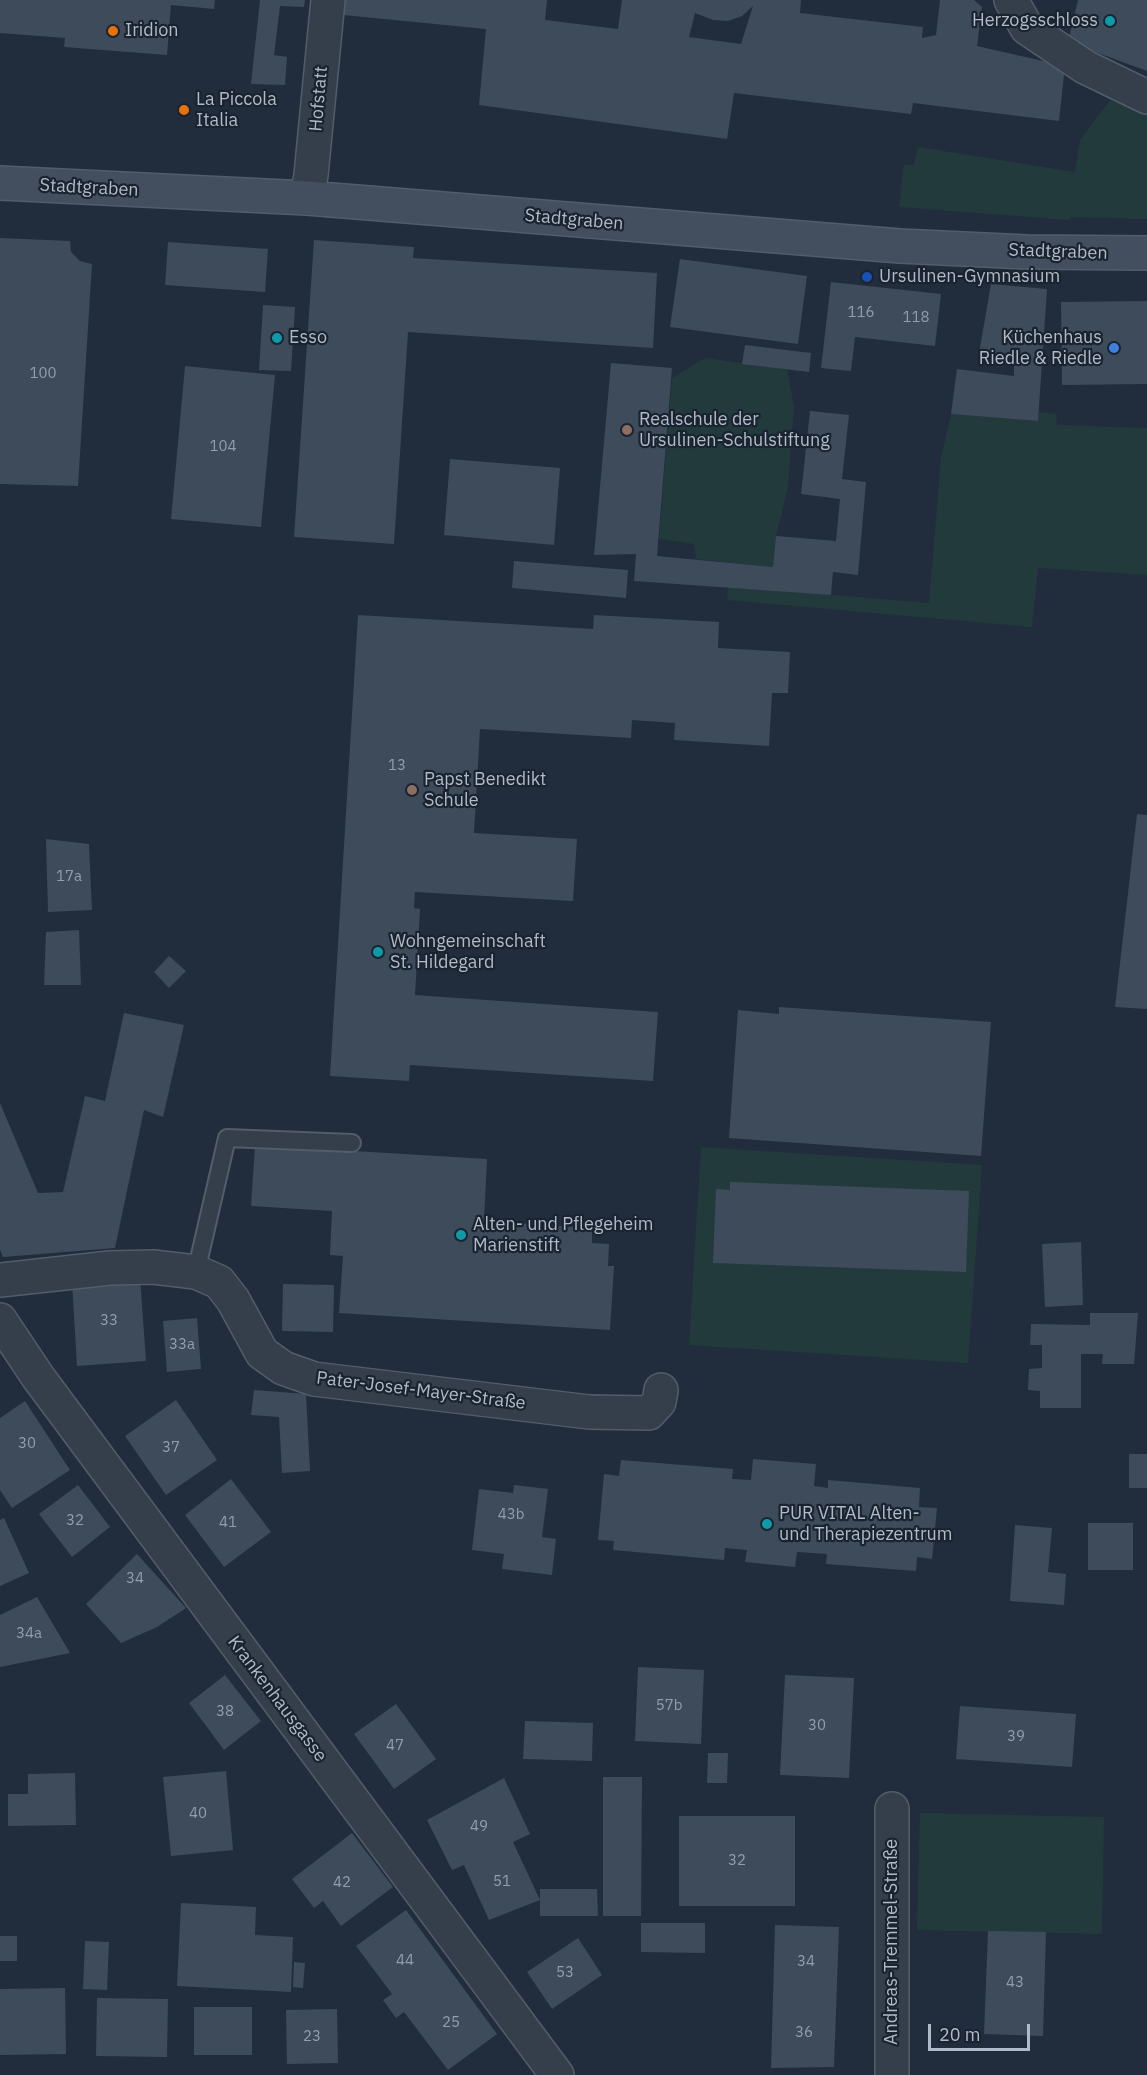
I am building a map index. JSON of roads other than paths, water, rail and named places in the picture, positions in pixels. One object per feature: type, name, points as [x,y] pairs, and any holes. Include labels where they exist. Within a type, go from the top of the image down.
[{"type":"main road","name":"Stadtgraben","points":[[0,183],[307,198],[900,246],[1027,252],[1147,253]]},
{"type":"street","name":"Hofstatt","points":[[307,198],[328,0]]},
{"type":"street","points":[[1011,0],[1027,28],[1085,67],[1147,97]]},
{"type":"street","name":"Pater-Josef-Mayer-Straße","points":[[0,1280],[110,1268],[153,1267],[196,1272],[219,1282],[233,1300],[262,1353],[283,1368],[314,1379],[589,1412],[649,1413],[660,1402],[661,1390]]},
{"type":"street","name":"Krankenhausgasse","points":[[0,1320],[38,1377],[557,2075]]},
{"type":"street","name":"Andreas-Tremmel-Straße","points":[[892,1809],[892,2075]]},
{"type":"lane","points":[[196,1272],[227,1138],[352,1143]]},
{"type":"place","name":"Herzogsschloss","points":[[1110,21]]},
{"type":"place","name":"Iridion","points":[[113,31]]},
{"type":"place","name":"La Piccola Italia","points":[[184,110]]},
{"type":"place","name":"Ursulinen-Gymnasium","points":[[867,277]]},
{"type":"place","name":"Esso","points":[[277,338]]},
{"type":"place","name":"Küchenhaus Riedle & Riedle","points":[[1114,348]]},
{"type":"place","name":"Realschule der Ursulinen-Schulstiftung","points":[[627,430]]},
{"type":"place","name":"Papst Benedikt Schule","points":[[412,790]]},
{"type":"place","name":"Wohngemeinschaft St. Hildegard","points":[[378,952]]},
{"type":"place","name":"Alten- und Pflegeheim Marienstift","points":[[461,1235]]},
{"type":"place","name":"PUR VITAL Alten- und Therapiezentrum","points":[[767,1524]]}]
